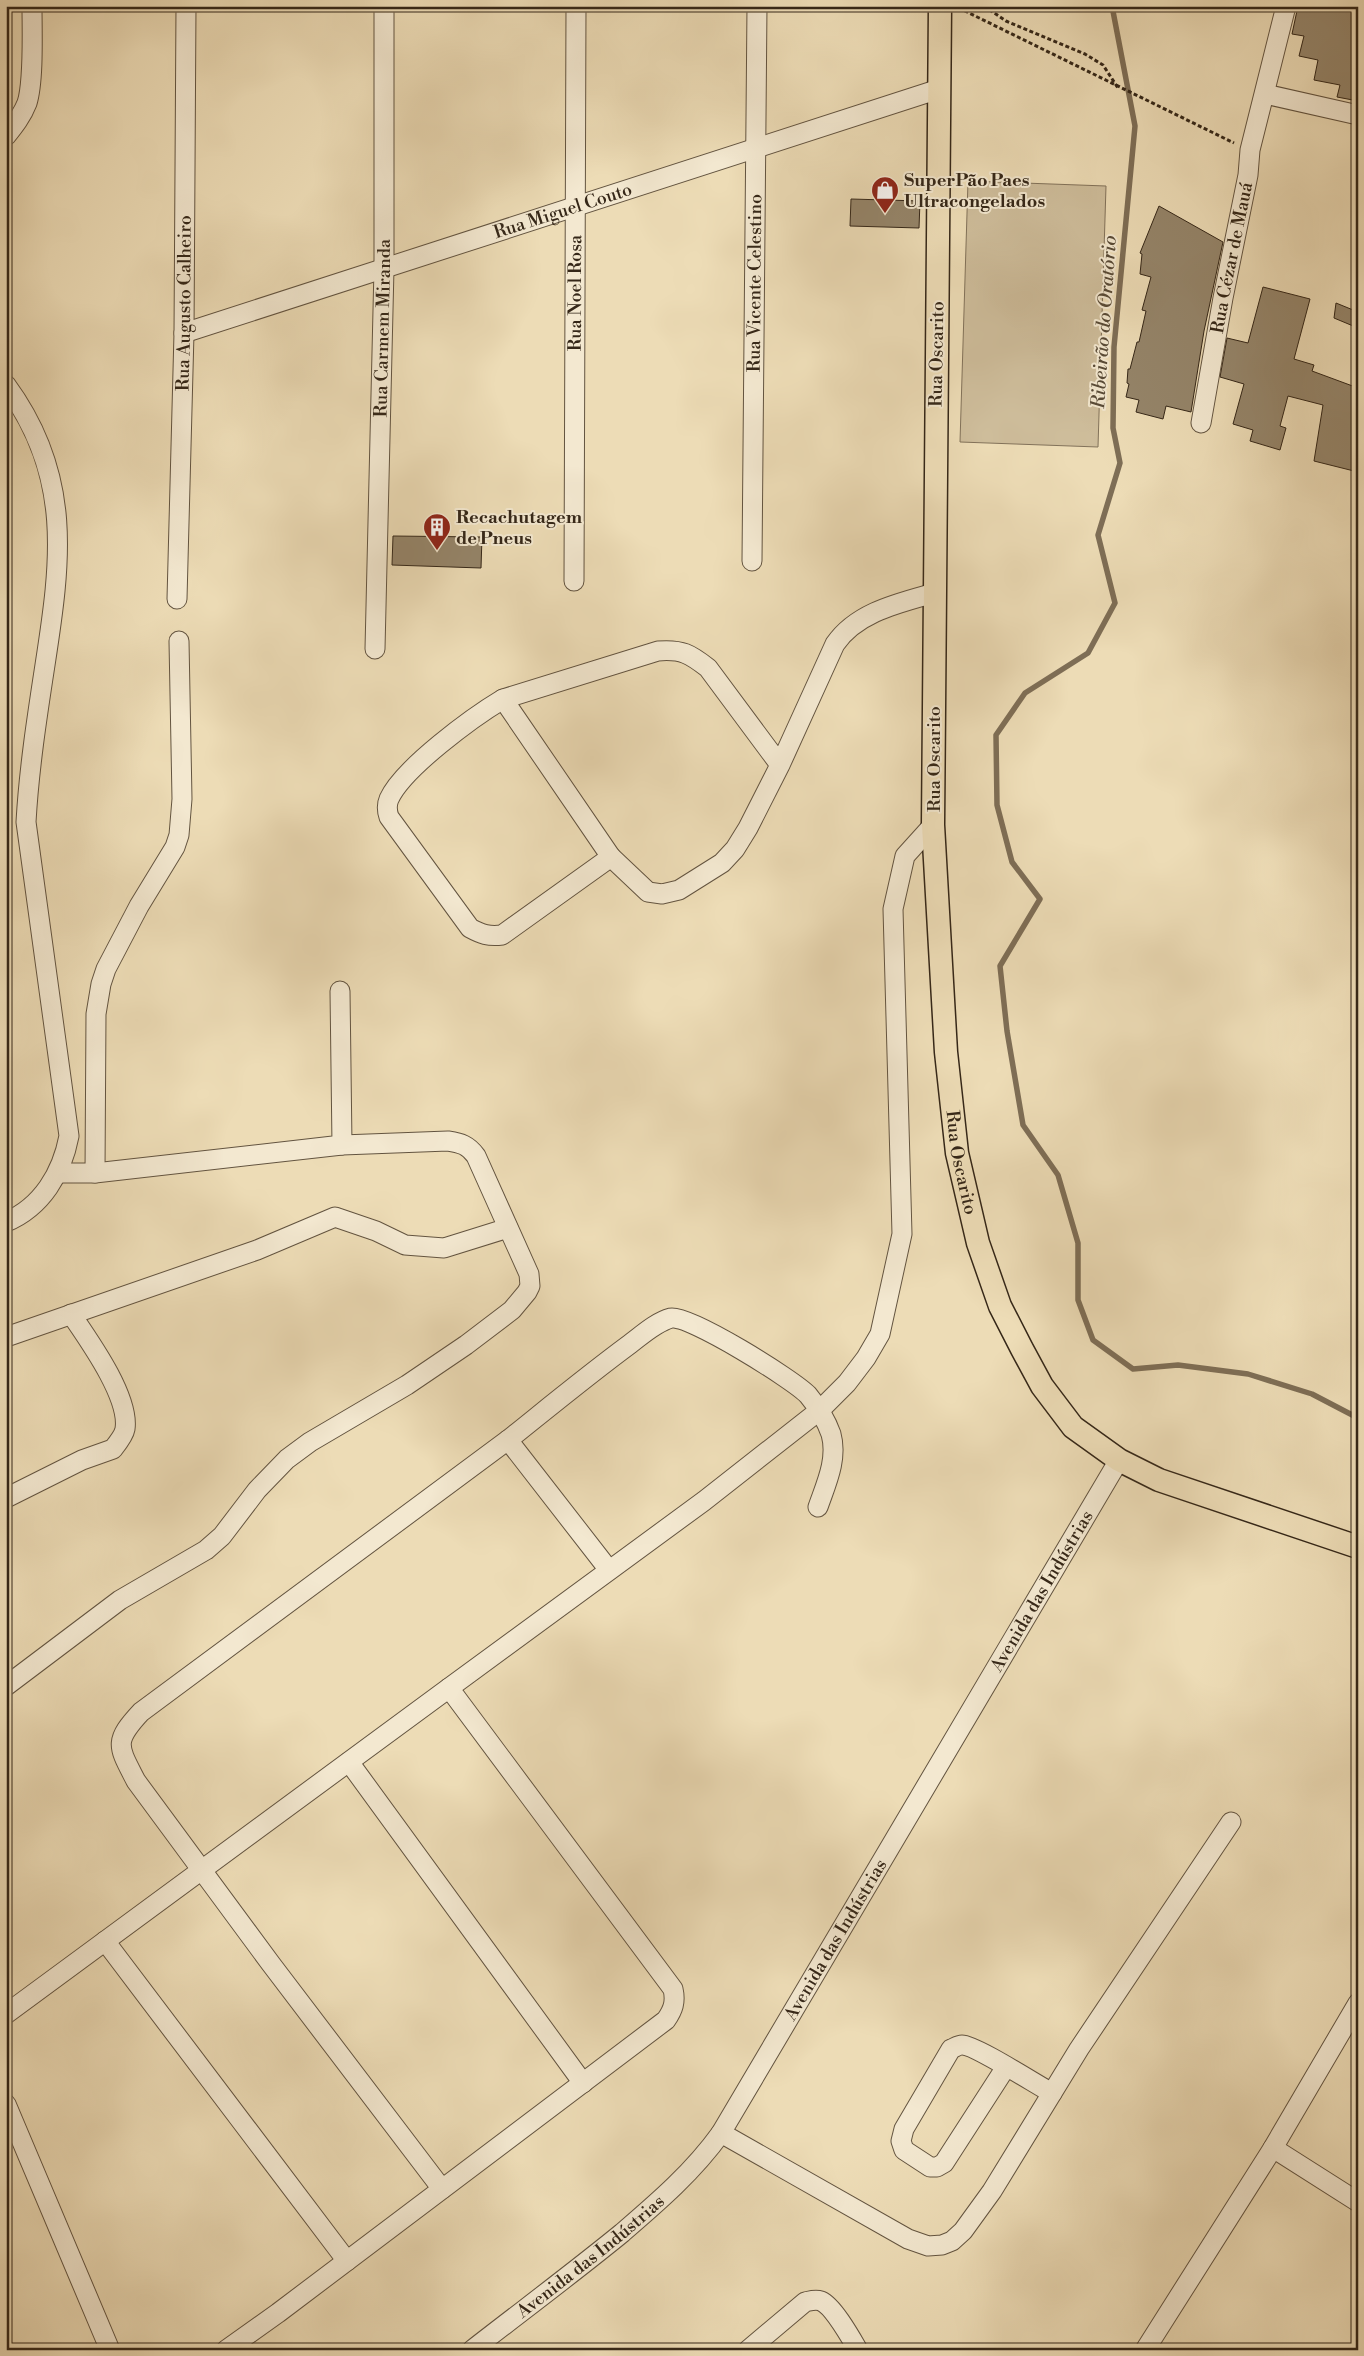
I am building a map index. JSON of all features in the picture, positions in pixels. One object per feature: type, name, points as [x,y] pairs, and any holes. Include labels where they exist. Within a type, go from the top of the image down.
[{"type":"main road","name":"Rua Oscarito","points":[[940,6],[934,593],[934,824],[946,1052],[957,1153],[978,1243],[1000,1306],[1042,1386],[1074,1427],[1119,1460],[1159,1480],[1358,1547]]},
{"type":"street","points":[[6,136],[18,120],[27,102],[32,59],[32,6]]},
{"type":"street","name":"Rua Augusto Calheiro","points":[[177,599],[184,333],[186,6]]},
{"type":"street","name":"Rua Carmem Miranda","points":[[375,649],[384,268],[384,6]]},
{"type":"street","name":"Rua Noel Rosa","points":[[574,582],[576,6]]},
{"type":"street","name":"Rua Vicente Celestino","points":[[752,561],[758,6]]},
{"type":"street","name":"Rua Cézar de Mauá","points":[[1201,423],[1222,298],[1248,175],[1250,150],[1286,6]]},
{"type":"street","name":"Rua Miguel Couto","points":[[184,333],[940,89]]},
{"type":"street","points":[[1265,94],[1358,115]]},
{"type":"street","points":[[6,385],[19,403],[38,441],[50,478],[58,521],[57,586],[29,773],[26,822],[68,1136],[65,1155],[58,1173],[48,1190],[34,1204],[6,1222]]},
{"type":"street","points":[[503,699],[611,857],[648,892],[662,894],[679,890],[722,863],[736,850],[780,765],[835,644],[844,631],[856,621],[934,593]]},
{"type":"street","points":[[95,1173],[96,1014],[101,984],[114,953],[138,906],[175,847],[179,835],[182,799],[179,641]]},
{"type":"street","points":[[611,857],[502,935],[487,936],[470,928],[389,817],[386,809],[388,800],[396,787],[422,760],[503,699],[658,651],[676,649],[692,656],[708,668],[780,765]]},
{"type":"street","points":[[6,2014],[202,1872],[704,1501],[820,1410],[847,1383],[866,1358],[880,1334],[902,1234],[893,909],[905,856],[934,824]]},
{"type":"street","points":[[340,990],[342,1145]]},
{"type":"street","points":[[6,1686],[120,1600],[206,1550],[222,1536],[269,1477],[295,1453],[466,1345],[512,1310],[527,1292],[530,1280],[476,1156],[464,1144],[448,1141],[342,1145],[95,1173],[58,1173]]},
{"type":"street","points":[[6,1337],[257,1250],[335,1217],[376,1231],[405,1245],[444,1248],[508,1228]]},
{"type":"street","points":[[6,1498],[82,1460],[113,1449],[125,1430],[123,1411],[107,1368],[70,1314]]},
{"type":"street","points":[[442,2189],[202,1872],[136,1781],[122,1755],[120,1745],[127,1727],[141,1712],[508,1440],[597,1368],[658,1324],[673,1317],[705,1329],[797,1385],[820,1410],[832,1437],[833,1451],[830,1474],[818,1507]]},
{"type":"street","points":[[508,1440],[609,1570]]},
{"type":"street","name":"Avenida das Indústrias","points":[[472,2350],[601,2250],[672,2191],[703,2158],[720,2133],[1119,1460]]},
{"type":"street","points":[[226,2350],[666,2020],[674,2006],[673,1989],[449,1688]]},
{"type":"street","points":[[349,1762],[583,2083]]},
{"type":"street","points":[[720,2133],[908,2239],[928,2246],[942,2246],[952,2241],[963,2231],[992,2191],[1079,2050],[1231,1822]]},
{"type":"street","points":[[106,1941],[347,2261]]},
{"type":"street","points":[[1146,2350],[1273,2148],[1358,2003]]},
{"type":"street","points":[[1006,2067],[944,2163],[937,2168],[930,2167],[904,2150],[901,2141],[904,2129],[951,2049],[960,2045],[970,2047],[1006,2067],[1052,2093]]},
{"type":"street","points":[[6,2104],[110,2350]]},
{"type":"street","points":[[1273,2148],[1358,2202]]},
{"type":"street","points":[[748,2350],[805,2302],[813,2300],[821,2301],[828,2306],[858,2350]]},
{"type":"path","points":[[940,6],[965,11],[1118,88],[1250,150]]},
{"type":"path","points":[[984,6],[1006,22],[1085,54],[1097,61],[1103,65],[1118,88]]},
{"type":"shaded area","points":[[968,181],[1106,186],[1098,447],[960,442]]},
{"type":"building","points":[[1298,6],[1358,6],[1358,101],[1337,97],[1340,85],[1314,80],[1318,60],[1299,56],[1304,36],[1292,34]]},
{"type":"building","name":"SuperPão Paes Ultracongelados","points":[[851,199],[920,201],[919,228],[850,226]]},
{"type":"building","points":[[1159,206],[1223,242],[1204,331],[1191,412],[1166,406],[1163,419],[1136,412],[1139,400],[1126,397],[1129,384],[1127,383],[1128,369],[1130,369],[1137,342],[1139,342],[1146,311],[1142,310],[1151,277],[1140,274],[1142,254],[1140,253]]},
{"type":"building","points":[[1263,287],[1310,299],[1294,359],[1314,365],[1312,371],[1358,388],[1358,472],[1314,461],[1323,405],[1288,396],[1280,426],[1286,428],[1280,450],[1250,441],[1253,430],[1233,424],[1244,384],[1220,377],[1227,338],[1248,343]]},
{"type":"building","points":[[1336,303],[1358,312],[1358,328],[1334,318]]},
{"type":"building","name":"Recachutagem de Pneus","points":[[393,536],[482,537],[481,568],[392,565]]},
{"type":"waterway","name":"Ribeirão do Oratório","points":[[1112,6],[1135,126],[1114,347],[1113,428],[1120,463],[1098,535],[1115,603],[1088,653],[1025,693],[996,735],[997,805],[1012,862],[1040,899],[1000,966],[1007,1031],[1023,1125],[1058,1175],[1078,1243],[1078,1300],[1093,1340],[1133,1369],[1178,1365],[1248,1374],[1312,1394],[1358,1418]]},
{"type":"place","name":"SuperPão Paes Ultracongelados","points":[[885,214]]},
{"type":"place","name":"Recachutagem de Pneus","points":[[437,551]]}]
